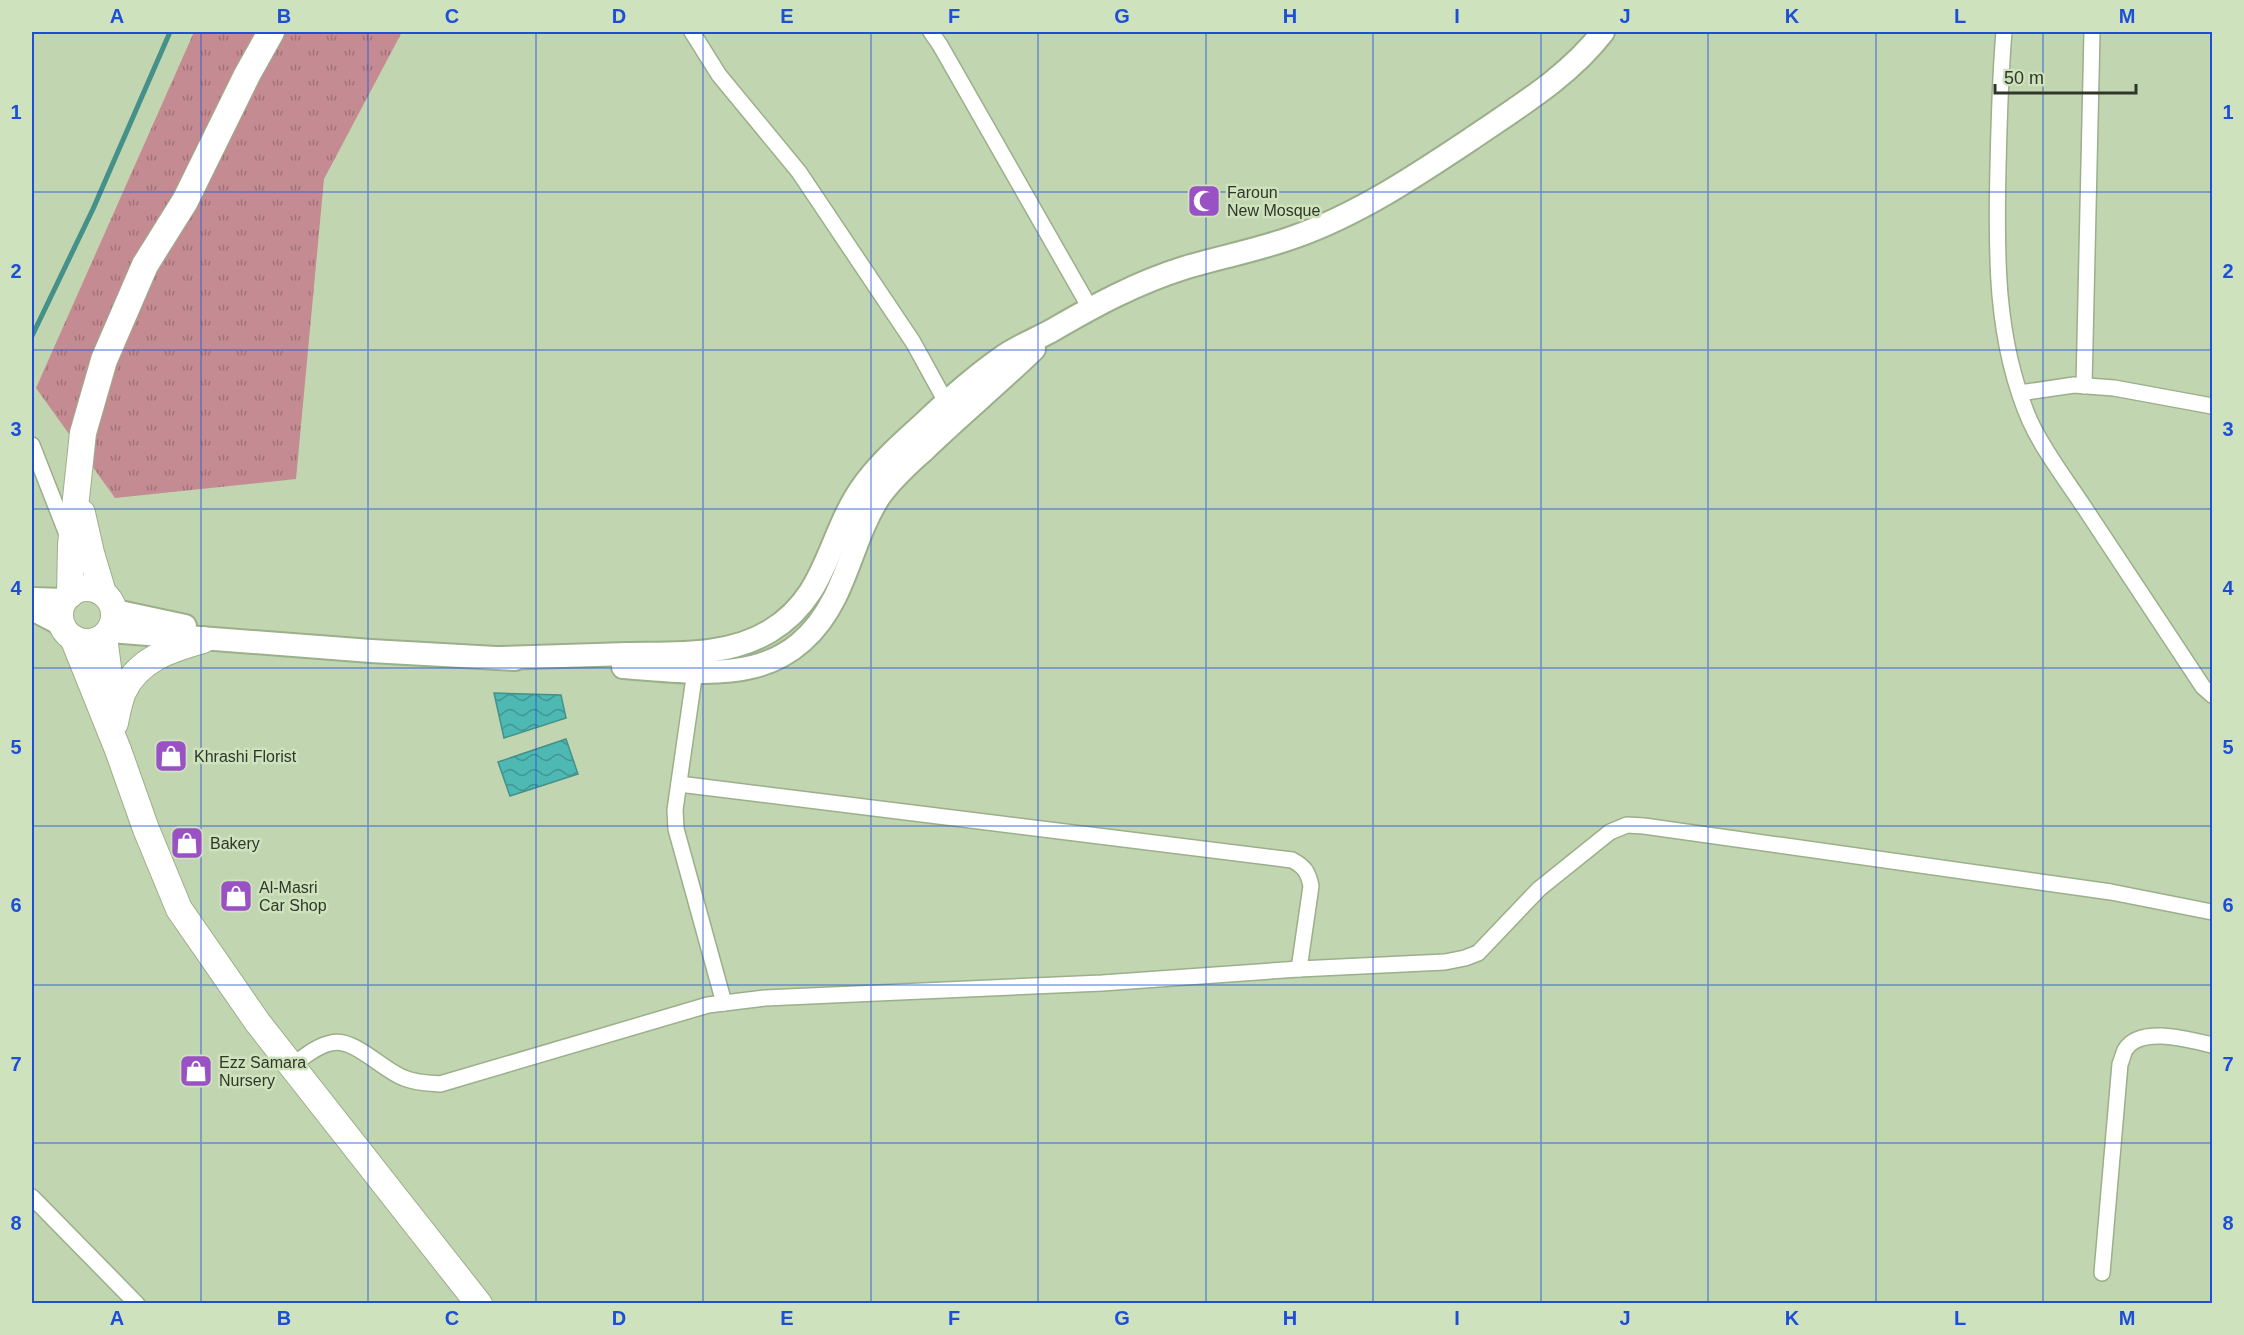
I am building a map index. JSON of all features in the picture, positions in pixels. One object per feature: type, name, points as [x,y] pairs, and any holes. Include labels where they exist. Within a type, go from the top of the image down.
[{"type":"main road","points":[[271,32],[247,75],[185,201],[145,265],[104,360],[83,433],[76,487],[67,614],[146,829],[179,909],[291,1066],[479,1304]]},
{"type":"main road","points":[[76,487],[108,618],[118,750]]},
{"type":"main road","points":[[67,614],[82,588],[91,588],[108,618]]},
{"type":"main road","points":[[67,614],[81,642],[91,642],[108,618]]},
{"type":"main road","points":[[115,723],[123,693],[131,678],[143,666],[172,648],[203,640]]},
{"type":"street","points":[[692,32],[719,75],[799,172],[913,342],[946,402]]},
{"type":"street","points":[[931,32],[1090,308]]},
{"type":"street","points":[[724,1003],[676,828],[675,810],[696,662],[710,651],[749,642],[770,632],[790,618],[805,602],[819,580],[838,531],[866,483],[893,452],[946,402],[1006,354],[1090,308],[1155,278],[1280,242],[1364,206],[1541,91],[1576,62],[1603,32]]},
{"type":"street","points":[[2004,32],[2000,71],[1999,293],[2005,338],[2020,393],[2031,422],[2061,472],[2203,687],[2212,695]]},
{"type":"street","points":[[2084,386],[2092,32]]},
{"type":"street","points":[[108,618],[203,640],[500,658],[696,662],[730,672],[756,667],[783,655],[806,640],[823,618],[835,597],[867,517],[880,496],[901,471],[1019,364],[1052,330]]},
{"type":"street","points":[[2020,393],[2074,385],[2114,388],[2212,406]]},
{"type":"street","points":[[32,445],[71,545]]},
{"type":"street","points":[[32,599],[67,614]]},
{"type":"street","points":[[32,609],[67,614]]},
{"type":"street","points":[[108,618],[260,642]]},
{"type":"street","points":[[679,784],[1292,860],[1303,866],[1309,874],[1311,886],[1299,969]]},
{"type":"street","points":[[291,1066],[319,1047],[339,1042],[351,1045],[402,1078],[418,1083],[440,1084],[697,1008],[765,998],[1102,983],[1299,969],[1445,962],[1478,953],[1539,890],[1610,832],[1627,825],[2111,892],[2212,912]]},
{"type":"street","points":[[2102,1273],[2120,1064],[2125,1050],[2133,1042],[2145,1037],[2173,1036],[2212,1045]]},
{"type":"street","points":[[32,1197],[137,1304]]},
{"type":"green space","points":[[194,32],[402,32],[324,179],[296,479],[115,498],[36,388]]},
{"type":"water","points":[[494,693],[561,695],[566,718],[504,738]]},
{"type":"water","points":[[566,739],[578,774],[510,796],[498,762]]},
{"type":"waterway","points":[[32,336],[93,209],[170,32]]},
{"type":"place","name":"Faroun New Mosque","points":[[1204,201]]},
{"type":"place","name":"Khrashi Florist","points":[[171,756]]},
{"type":"place","name":"Bakery","points":[[187,843]]},
{"type":"place","name":"Al-Masri Car Shop","points":[[236,896]]},
{"type":"place","name":"Ezz Samara Nursery","points":[[196,1071]]}]
